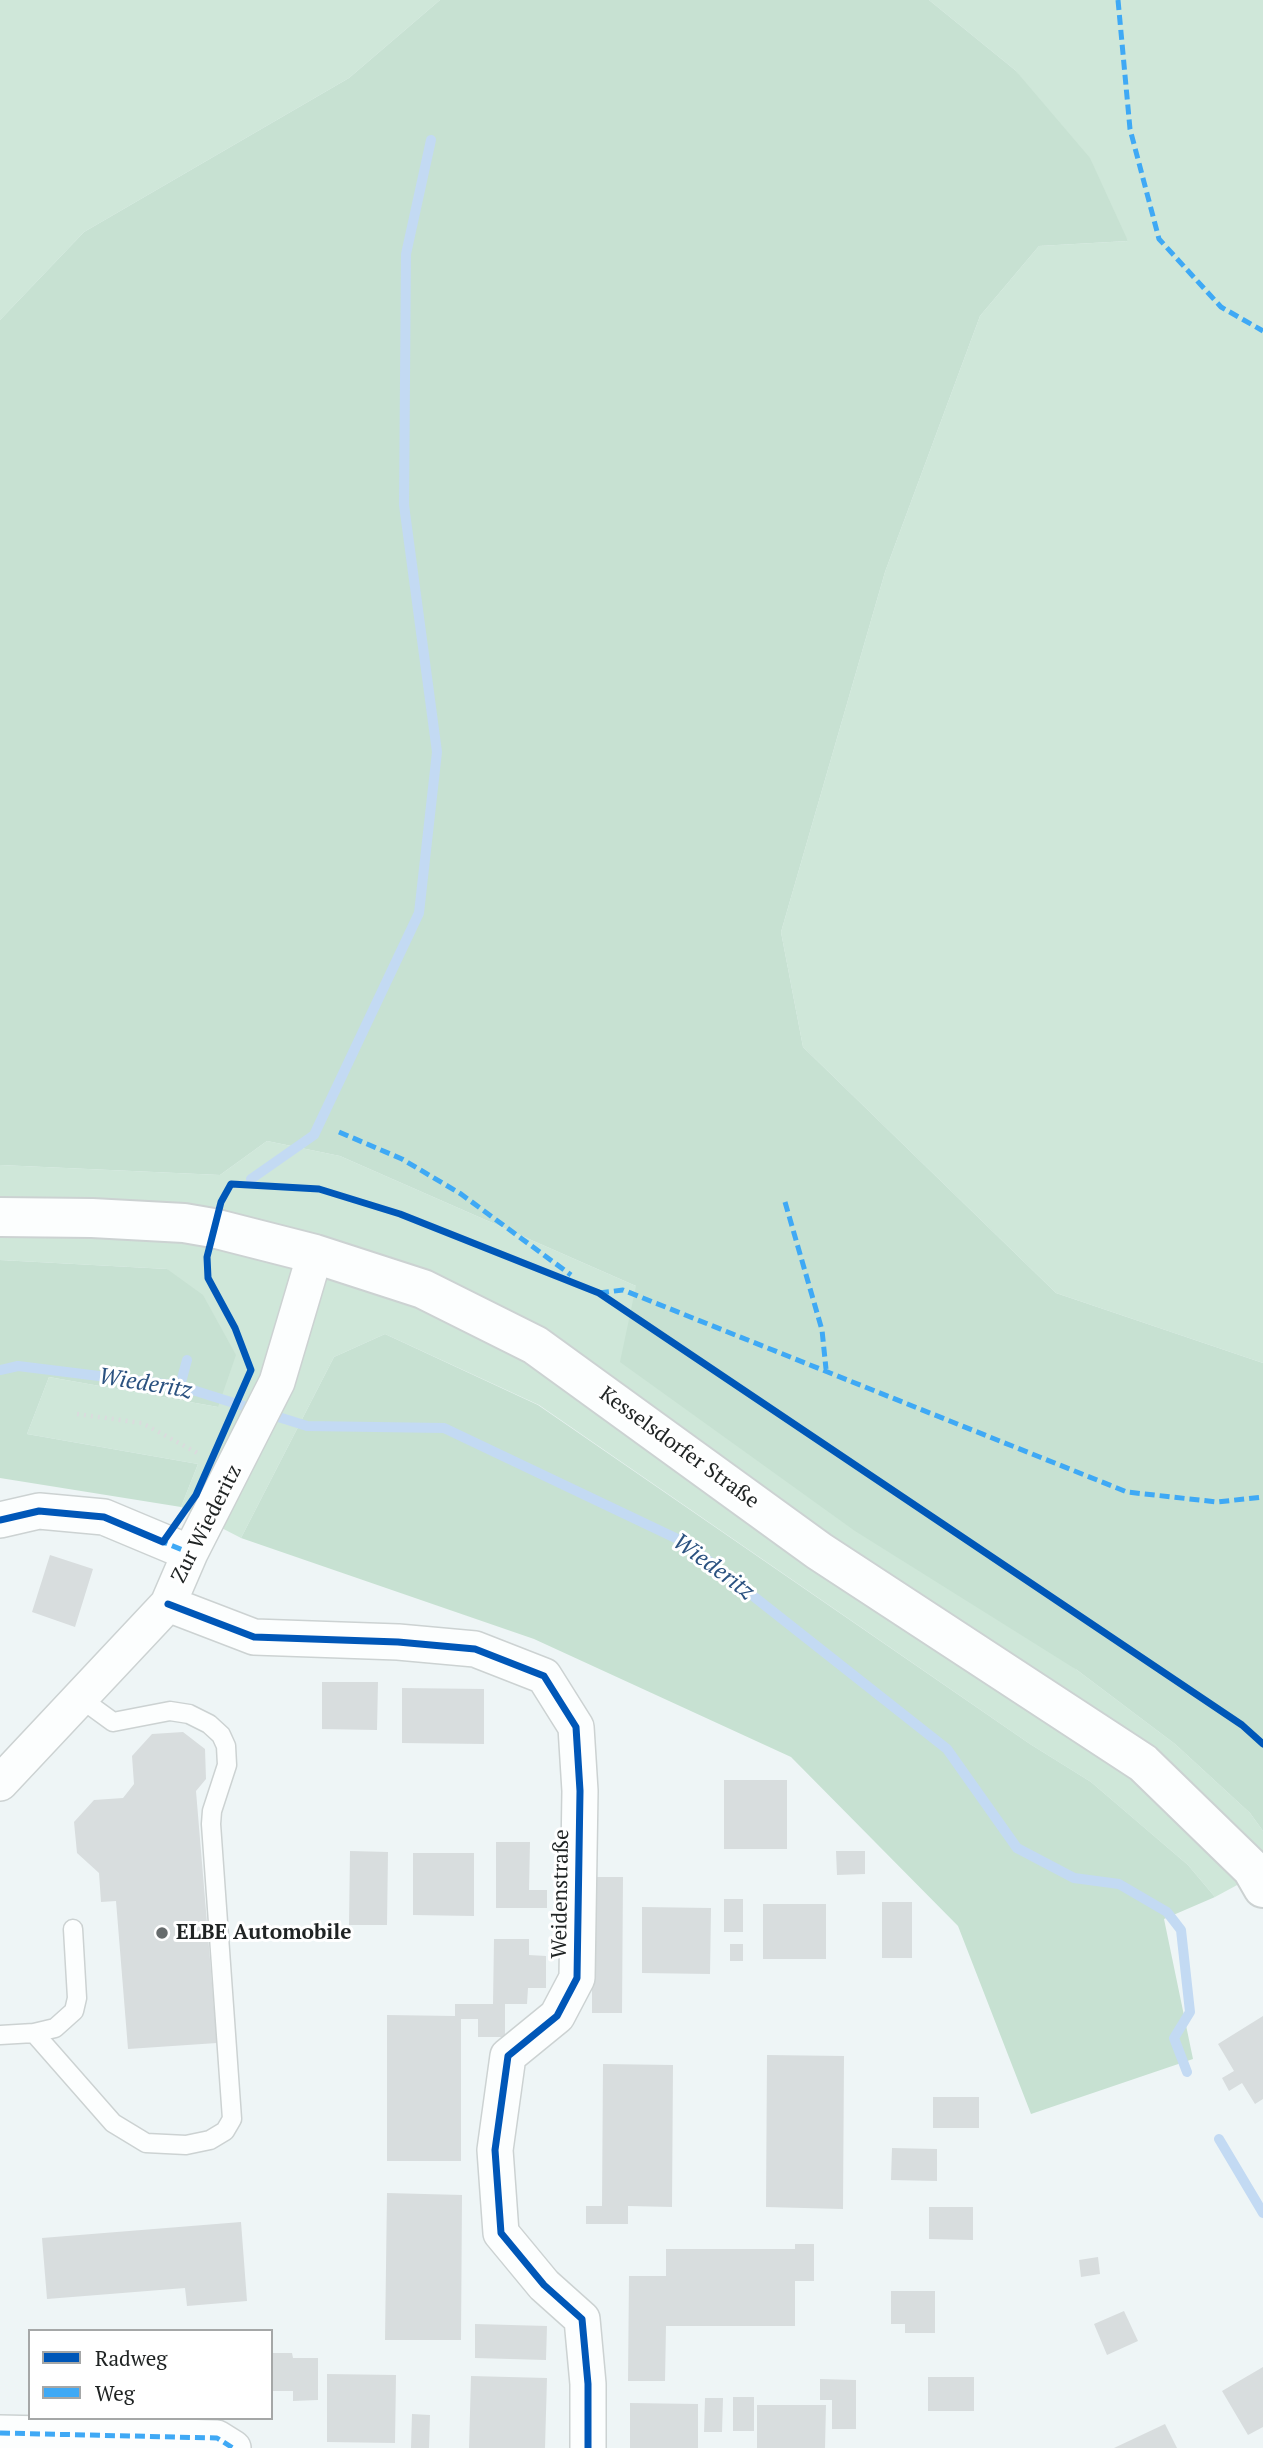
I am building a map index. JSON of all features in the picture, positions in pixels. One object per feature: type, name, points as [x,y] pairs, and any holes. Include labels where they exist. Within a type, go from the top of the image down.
[{"type":"main road","name":"Kesselsdorfer Straße","points":[[0,1217],[184,1223],[315,1254],[423,1289],[535,1345],[819,1551],[1143,1763],[1252,1869],[1263,1888]]},
{"type":"street","name":"Zur Wiederitz","points":[[0,1783],[168,1604],[190,1553],[277,1382],[315,1254]]},
{"type":"street","points":[[0,1520],[39,1511],[104,1517],[190,1553]]},
{"type":"street","name":"Weidenstraße","points":[[168,1604],[254,1637],[398,1642],[475,1649],[544,1676],[576,1727],[580,1791],[577,1978],[557,2016],[508,2056],[495,2150],[501,2233],[544,2285],[582,2319],[588,2384],[588,2448]]},
{"type":"street","points":[[0,2433],[217,2438],[233,2448]]},
{"type":"lane","points":[[34,2033],[113,2123],[146,2143],[186,2145],[210,2140],[225,2132],[232,2119],[211,1824],[212,1811],[227,1765],[226,1746],[221,1735],[209,1724],[189,1714],[170,1712],[113,1722],[80,1698]]},
{"type":"lane","points":[[0,2035],[34,2033],[55,2028],[74,2011],[77,1998],[73,1929]]},
{"type":"path","points":[[77,1414],[142,1423],[182,1446]]},
{"type":"green space","points":[[0,0],[440,0],[349,78],[84,232],[0,320]]},
{"type":"green space","points":[[440,0],[929,0],[1015,70],[1090,158],[1128,241],[1039,246],[980,316],[885,572],[781,932],[803,1047],[1056,1293],[1263,1363],[1263,1831],[1250,1813],[1175,1744],[1077,1670],[855,1531],[620,1362],[636,1286],[340,1156],[267,1141],[220,1175],[0,1165],[0,320],[84,232],[349,78]]},
{"type":"green space","points":[[929,0],[1263,0],[1263,1363],[1056,1293],[803,1047],[781,932],[885,572],[980,316],[1039,246],[1128,241],[1015,70]]},
{"type":"green space","points":[[267,1141],[340,1156],[636,1286],[1077,1670],[1175,1744],[1250,1813],[1263,1831],[1263,1871],[1215,1897],[1188,1865],[1091,1782],[1030,1744],[539,1405],[385,1334],[334,1357],[241,1538],[181,1507],[198,1464],[27,1434],[49,1377],[218,1407],[167,1269],[0,1260],[0,1165],[220,1175]]},
{"type":"green space","points":[[0,1260],[167,1269],[203,1295],[236,1355],[218,1407],[49,1377],[27,1434],[198,1464],[181,1507],[0,1478]]},
{"type":"green space","points":[[385,1334],[538,1405],[1030,1744],[1091,1782],[1188,1865],[1215,1897],[1164,1919],[1193,2059],[1031,2114],[958,1926],[791,1757],[534,1639],[241,1538],[334,1357]]},
{"type":"building","points":[[50,1555],[93,1569],[75,1627],[32,1612]]},
{"type":"building","points":[[322,1682],[378,1682],[377,1730],[322,1729]]},
{"type":"building","points":[[402,1688],[484,1689],[484,1744],[402,1743]]},
{"type":"building","points":[[183,1732],[205,1749],[206,1779],[196,1791],[217,2043],[128,2049],[116,1901],[101,1902],[99,1873],[77,1853],[74,1822],[94,1800],[123,1798],[134,1784],[132,1756],[152,1734]]},
{"type":"building","points":[[724,1780],[787,1780],[787,1849],[724,1849]]},
{"type":"building","points":[[496,1842],[530,1842],[529,1890],[547,1890],[547,1908],[496,1908]]},
{"type":"building","points":[[350,1851],[388,1852],[387,1925],[349,1925]]},
{"type":"building","points":[[836,1851],[865,1851],[865,1874],[837,1875]]},
{"type":"building","points":[[413,1853],[474,1853],[474,1916],[413,1915]]},
{"type":"building","points":[[592,1877],[623,1877],[622,2013],[592,2013]]},
{"type":"building","points":[[724,1899],[743,1899],[743,1932],[724,1932]]},
{"type":"building","points":[[882,1902],[912,1902],[912,1958],[882,1958]]},
{"type":"building","points":[[763,1904],[826,1904],[826,1959],[763,1959]]},
{"type":"building","points":[[642,1907],[711,1908],[710,1974],[642,1973]]},
{"type":"building","points":[[494,1939],[529,1939],[529,1955],[546,1956],[546,1988],[528,1988],[527,2004],[505,2004],[505,2037],[478,2037],[478,2019],[461,2019],[461,2161],[387,2161],[387,2015],[455,2016],[455,2004],[493,2004]]},
{"type":"building","points":[[730,1944],[743,1944],[743,1961],[730,1961]]},
{"type":"building","points":[[1263,2016],[1263,2099],[1255,2104],[1242,2083],[1229,2091],[1222,2078],[1234,2071],[1218,2044]]},
{"type":"building","points":[[767,2055],[844,2056],[843,2209],[766,2207]]},
{"type":"building","points":[[603,2064],[673,2065],[672,2207],[628,2206],[628,2224],[586,2224],[586,2206],[602,2206]]},
{"type":"building","points":[[933,2097],[979,2097],[979,2128],[933,2128]]},
{"type":"building","points":[[892,2148],[937,2149],[937,2181],[891,2180]]},
{"type":"building","points":[[387,2193],[462,2195],[461,2340],[385,2340]]},
{"type":"building","points":[[929,2207],[973,2207],[973,2240],[929,2239]]},
{"type":"building","points":[[241,2222],[247,2301],[187,2306],[185,2288],[47,2299],[42,2238]]},
{"type":"building","points":[[795,2244],[814,2244],[814,2281],[795,2281],[795,2326],[666,2326],[665,2381],[628,2381],[629,2276],[666,2276],[666,2249],[795,2249]]},
{"type":"building","points":[[1098,2257],[1100,2274],[1081,2277],[1079,2260]]},
{"type":"building","points":[[891,2291],[935,2291],[935,2333],[905,2333],[905,2324],[891,2324]]},
{"type":"building","points":[[1124,2311],[1138,2341],[1107,2355],[1094,2324]]},
{"type":"building","points":[[475,2324],[547,2326],[546,2360],[475,2358]]},
{"type":"building","points":[[273,2353],[292,2353],[293,2358],[318,2358],[318,2400],[293,2401],[293,2391],[273,2391]]},
{"type":"building","points":[[1263,2367],[1263,2427],[1248,2435],[1222,2391]]},
{"type":"building","points":[[327,2374],[396,2375],[395,2443],[327,2442]]},
{"type":"building","points":[[471,2376],[547,2378],[545,2448],[469,2448]]},
{"type":"building","points":[[928,2377],[974,2377],[974,2411],[928,2411]]},
{"type":"building","points":[[820,2379],[856,2380],[856,2429],[832,2429],[832,2400],[820,2400]]},
{"type":"building","points":[[733,2397],[754,2397],[754,2431],[733,2431]]},
{"type":"building","points":[[705,2398],[723,2398],[722,2432],[704,2432]]},
{"type":"building","points":[[630,2403],[698,2404],[698,2448],[630,2448]]},
{"type":"building","points":[[757,2405],[826,2405],[825,2448],[757,2448]]},
{"type":"building","points":[[412,2414],[430,2415],[429,2448],[411,2448]]},
{"type":"building","points":[[1165,2424],[1177,2448],[1114,2448]]},
{"type":"waterway","points":[[251,1179],[314,1135],[419,913],[437,752],[404,505],[406,254],[431,140]]},
{"type":"waterway","points":[[180,1386],[187,1360]]},
{"type":"waterway","name":"Wiederitz","points":[[0,1370],[18,1366],[180,1386],[307,1426],[444,1428],[686,1543],[947,1749],[1017,1848],[1074,1878],[1119,1884],[1167,1912],[1181,1930],[1190,2012],[1174,2038],[1187,2072]]},
{"type":"waterway","name":"Wiederitz","points":[[1219,2139],[1263,2213]]},
{"type":"marked path","points":[[1118,0],[1130,129],[1159,239],[1221,307],[1263,331]]},
{"type":"marked path","points":[[339,1132],[402,1159],[461,1194],[571,1275]]},
{"type":"marked path","points":[[785,1202],[822,1330],[826,1369]]},
{"type":"marked path","points":[[599,1293],[623,1290],[1127,1492],[1217,1502],[1263,1497]]},
{"type":"marked path","points":[[158,1540],[190,1553]]},
{"type":"marked path","points":[[0,2433],[217,2438],[233,2448]]},
{"type":"cycle path","points":[[0,1520],[39,1511],[104,1517],[163,1542],[196,1495],[251,1370],[235,1328],[208,1278],[207,1257],[221,1202],[231,1184],[319,1189],[400,1214],[599,1293],[1242,1725],[1263,1744]]},
{"type":"cycle path","points":[[168,1604],[254,1637],[398,1642],[475,1649],[544,1676],[576,1727],[580,1791],[577,1978],[557,2016],[508,2056],[495,2150],[501,2233],[544,2285],[582,2319],[588,2384],[588,2448]]},
{"type":"place","name":"ELBE Automobile","points":[[162,1933]]}]
